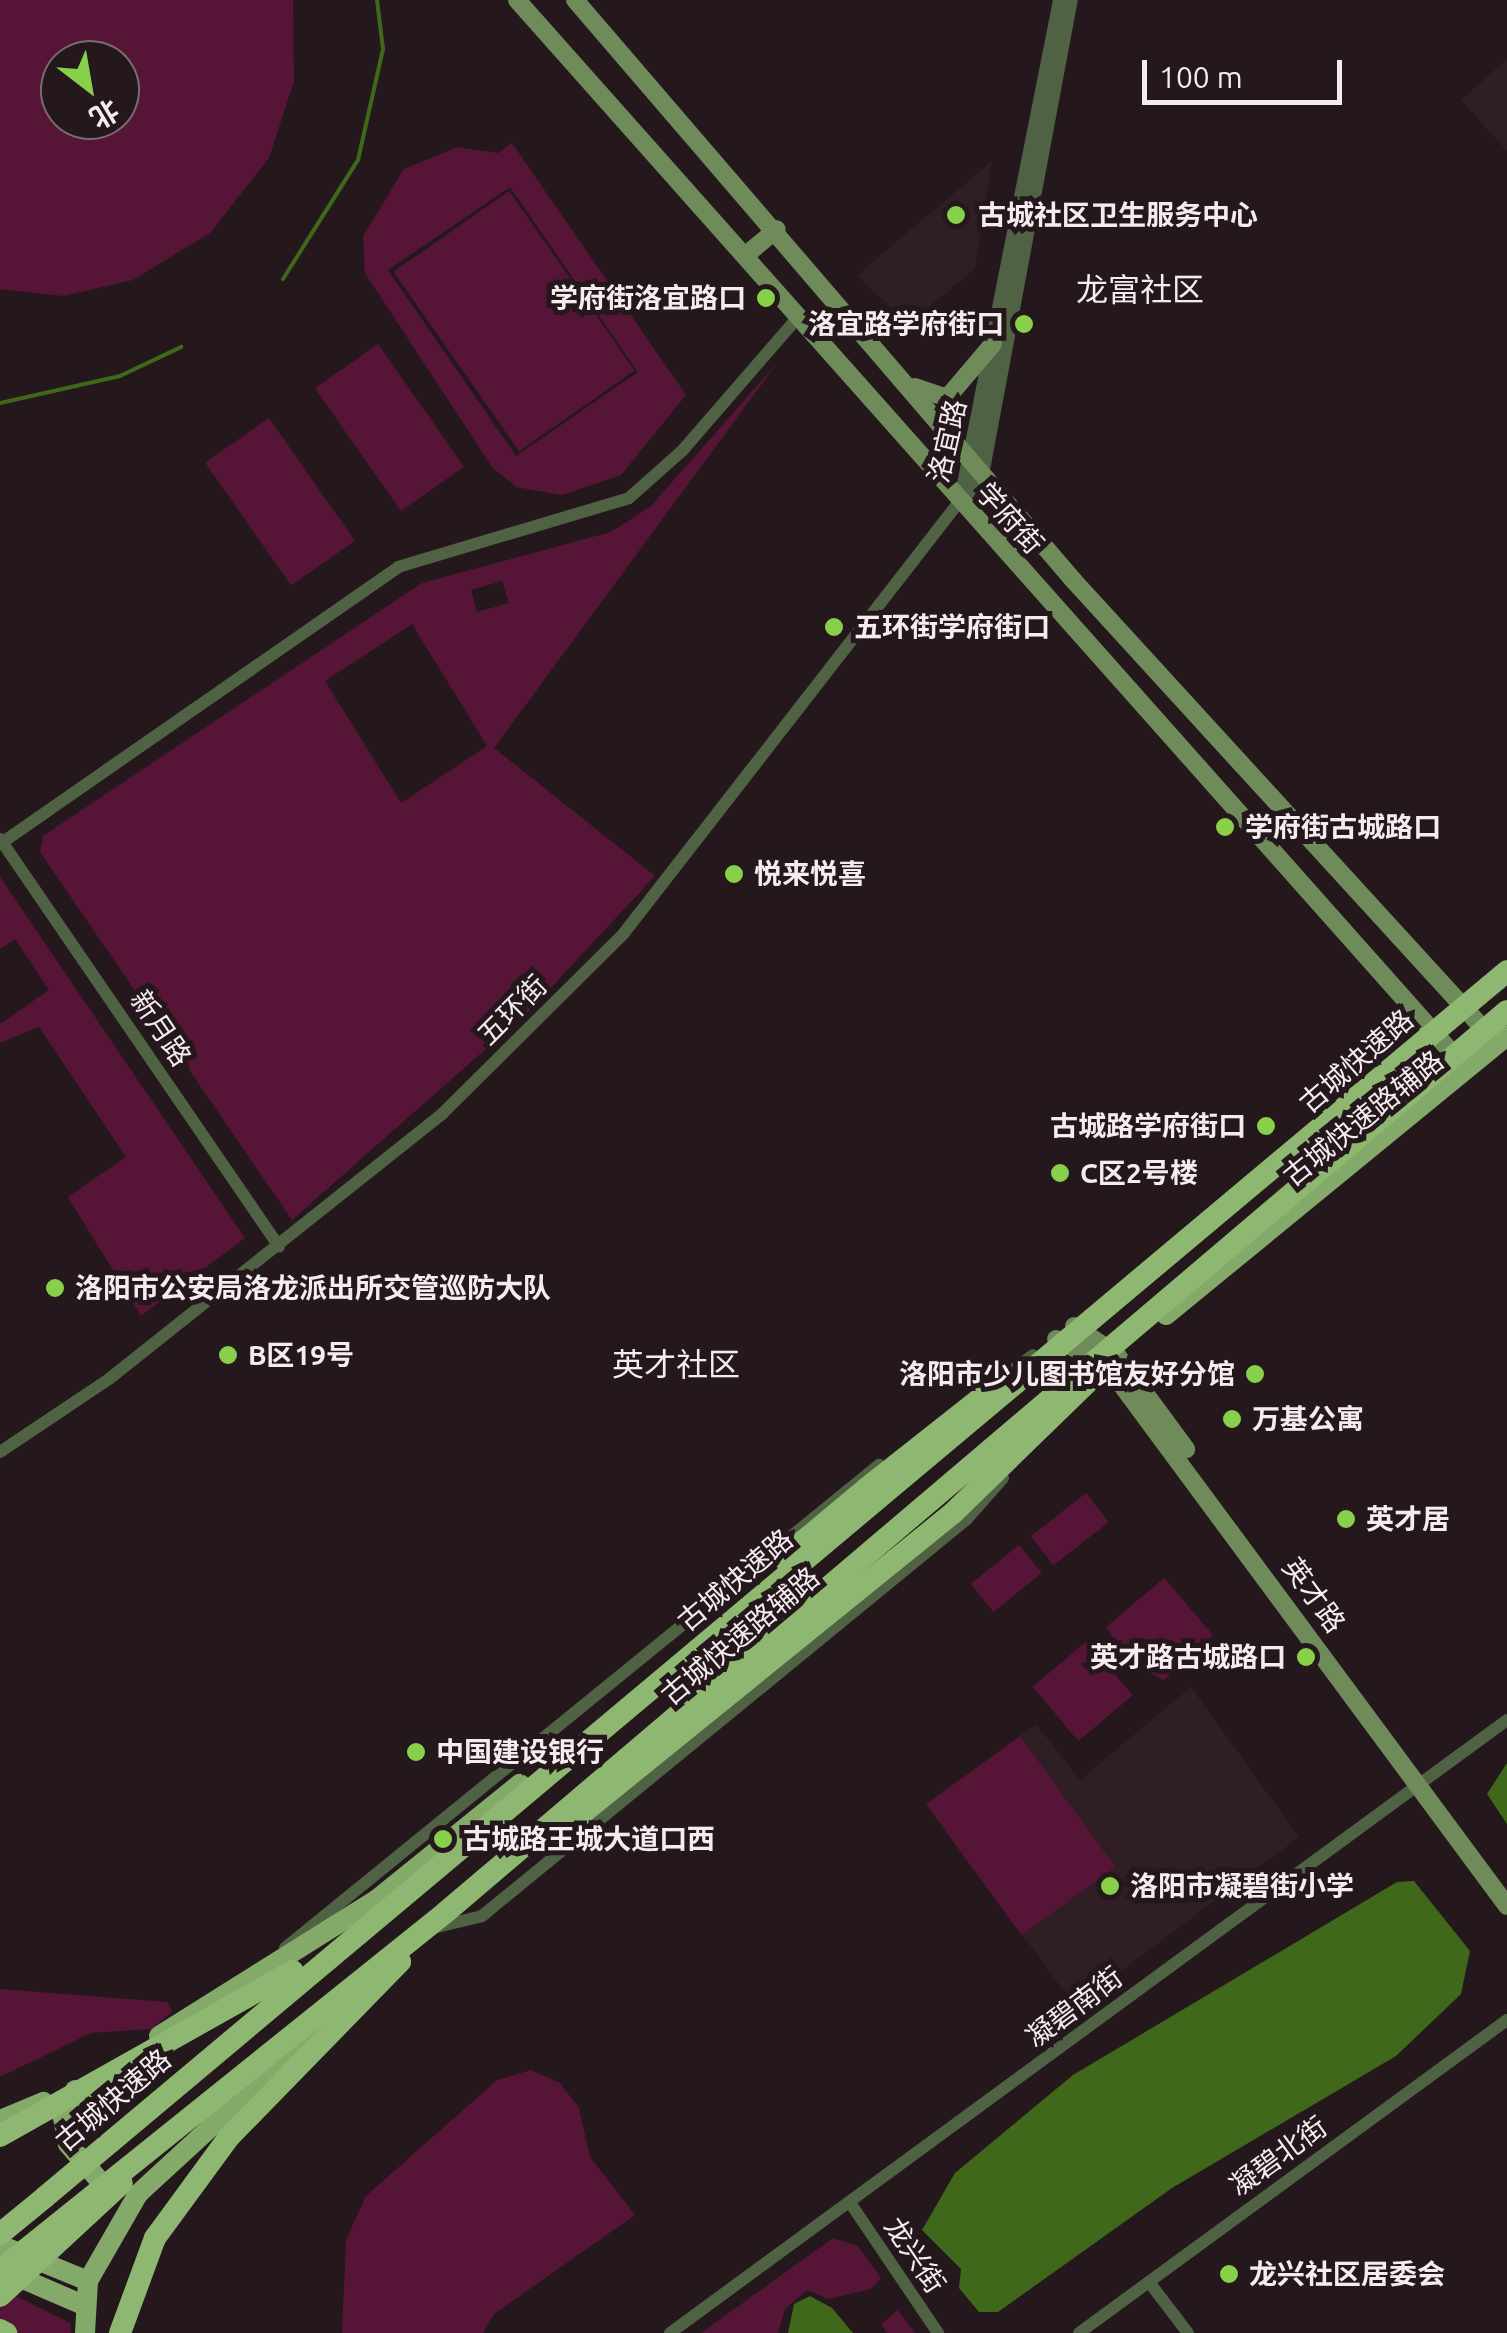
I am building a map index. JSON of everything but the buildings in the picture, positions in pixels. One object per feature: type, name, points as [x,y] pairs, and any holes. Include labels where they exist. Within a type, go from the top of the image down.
[{"type":"highway","name":"古城快速路","points":[[0,2234],[1507,971]]},
{"type":"highway","name":"古城快速路","points":[[0,2270],[184,2115],[442,1920],[1507,1011]]},
{"type":"highway","points":[[0,2136],[253,1997],[381,1912],[510,1790],[867,1488],[1065,1332]]},
{"type":"highway","points":[[120,2333],[154,2238],[228,2137],[442,1920],[571,1825],[953,1513],[1112,1359]]},
{"type":"highway","points":[[0,2296],[88,2220],[184,2115]]},
{"type":"highway","points":[[0,2226],[45,2197]]},
{"type":"main road","name":"学府街","points":[[517,0],[1466,1069]]},
{"type":"main road","name":"学府街","points":[[575,0],[777,229],[976,466],[1455,1002],[1502,1040]]},
{"type":"main road","points":[[746,256],[777,229]]},
{"type":"main road","points":[[900,373],[920,392],[947,398],[993,344]]},
{"type":"main road","name":"古城快速路辅路","points":[[0,2120],[78,2084],[376,1900],[1065,1332],[1507,958]]},
{"type":"main road","name":"古城快速路辅路","points":[[85,2333],[81,2304],[88,2281],[138,2194],[442,1920],[1112,1359],[1502,1040]]},
{"type":"main road","name":"英才路","points":[[1065,1332],[1112,1359],[1421,1781],[1507,1906]]},
{"type":"main road","name":"英才路","points":[[1421,1781],[1507,1890]]},
{"type":"main road","points":[[78,2084],[63,2118],[78,2166],[104,2194],[138,2194]]},
{"type":"main road","points":[[0,2148],[38,2104]]},
{"type":"main road","points":[[0,2245],[88,2281]]},
{"type":"main road","points":[[0,2270],[81,2304]]},
{"type":"street","name":"洛宜路","points":[[976,466],[993,344],[1060,0]]},
{"type":"street","name":"洛宜路","points":[[959,502],[976,466],[1070,0]]},
{"type":"street","points":[[1,841],[398,567],[629,498],[682,451],[798,316]]},
{"type":"street","name":"五环街","points":[[0,1452],[279,1246],[442,1114],[624,933],[959,502]]},
{"type":"street","name":"新月路","points":[[1,841],[279,1246]]},
{"type":"street","points":[[442,1920],[482,1916],[966,1520],[1112,1359]]},
{"type":"street","name":"凝碧南街","points":[[670,2333],[1507,1720]]},
{"type":"street","name":"凝碧北街","points":[[1079,2333],[1507,2020]]},
{"type":"street","name":"龙兴街","points":[[851,2204],[938,2333]]},
{"type":"street","points":[[1149,2282],[1188,2333]]},
{"type":"shaded area","points":[[0,0],[293,0],[294,81],[269,158],[210,233],[133,280],[63,296],[0,289]]},
{"type":"shaded area","points":[[1507,59],[1507,151],[1461,100]]},
{"type":"shaded area","points":[[512,143],[686,395],[621,475],[562,495],[516,487],[492,467],[365,273],[363,236],[404,169],[457,147],[498,153]],"holes":[[[510,187],[638,372],[516,456],[388,270]]]},
{"type":"shaded area","name":"古城社区卫生服务中心","points":[[992,161],[975,269],[908,324],[857,275]]},
{"type":"shaded area","points":[[509,191],[635,370],[519,451],[393,272]]},
{"type":"shaded area","points":[[378,344],[464,467],[401,511],[315,388]]},
{"type":"shaded area","points":[[778,362],[494,748],[655,876],[531,1009],[292,1220],[40,852],[43,836],[422,583],[611,532],[651,506]],"holes":[[[502,581],[509,603],[477,612],[471,590]],[[412,624],[487,746],[401,803],[325,681]]]},
{"type":"shaded area","points":[[269,418],[355,541],[291,586],[205,463]]},
{"type":"shaded area","points":[[0,877],[245,1238],[141,1316],[68,1197],[126,1157],[39,1027],[0,1043],[0,1024],[49,990],[15,939],[0,949]]},
{"type":"shaded area","points":[[1086,1493],[1109,1522],[1054,1565],[1031,1536]]},
{"type":"shaded area","points":[[1019,1545],[1042,1573],[993,1612],[971,1584]]},
{"type":"shaded area","points":[[1164,1578],[1213,1635],[1164,1680],[1130,1663],[1106,1627]]},
{"type":"shaded area","points":[[1087,1641],[1133,1695],[1078,1741],[1033,1687]]},
{"type":"shaded area","name":"洛阳市凝碧街小学","points":[[1191,1687],[1299,1837],[1075,2006],[926,1805],[1036,1724],[1080,1780]]},
{"type":"shaded area","points":[[1020,1736],[1115,1867],[1021,1935],[926,1804]]},
{"type":"shaded area","points":[[1507,1763],[1507,1824],[1487,1794]]},
{"type":"shaded area","points":[[1414,1881],[1470,1951],[1461,1994],[1396,2056],[1172,2188],[998,2312],[979,2312],[959,2288],[961,2269],[922,2230],[955,2173],[1073,2075],[1397,1882]]},
{"type":"shaded area","points":[[0,1989],[167,2002],[173,2011],[151,2029],[91,2033],[0,2077]]},
{"type":"shaded area","points":[[531,2070],[560,2083],[579,2108],[590,2157],[635,2215],[494,2314],[483,2333],[342,2333],[346,2240],[366,2196],[497,2080]]},
{"type":"shaded area","points":[[833,2238],[858,2246],[881,2278],[871,2289],[828,2299],[807,2290],[785,2309],[778,2333],[701,2333]]},
{"type":"shaded area","points":[[0,2288],[70,2323],[71,2333],[0,2333]]},
{"type":"shaded area","points":[[810,2296],[832,2308],[853,2333],[788,2333],[794,2304]]},
{"type":"shaded area","points":[[898,2310],[915,2333],[887,2333],[881,2324]]},
{"type":"waterway","points":[[283,279],[358,160],[383,49],[377,0]]},
{"type":"waterway","points":[[0,403],[120,376],[181,347]]},
{"type":"place","name":"古城社区卫生服务中心","points":[[956,215]]},
{"type":"place","name":"学府街洛宜路口","points":[[766,298]]},
{"type":"place","name":"洛宜路学府街口","points":[[1024,324]]},
{"type":"place","name":"五环街学府街口","points":[[834,627]]},
{"type":"place","name":"学府街古城路口","points":[[1225,827]]},
{"type":"place","name":"悦来悦喜","points":[[734,874]]},
{"type":"place","name":"古城路学府街口","points":[[1266,1126]]},
{"type":"place","name":"C区2号楼","points":[[1060,1173]]},
{"type":"place","name":"洛阳市公安局洛龙派出所交管巡防大队","points":[[55,1288]]},
{"type":"place","name":"B区19号","points":[[228,1355]]},
{"type":"place","name":"洛阳市少儿图书馆友好分馆","points":[[1255,1374]]},
{"type":"place","name":"万基公寓","points":[[1232,1419]]},
{"type":"place","name":"英才居","points":[[1346,1519]]},
{"type":"place","name":"英才路古城路口","points":[[1306,1657]]},
{"type":"place","name":"中国建设银行","points":[[416,1752]]},
{"type":"place","name":"古城路王城大道口西","points":[[443,1839]]},
{"type":"place","name":"洛阳市凝碧街小学","points":[[1110,1886]]},
{"type":"place","name":"龙兴社区居委会","points":[[1229,2274]]},
{"type":"district","name":"龙富社区","points":[[1140,289]]},
{"type":"district","name":"英才社区","points":[[676,1364]]}]
